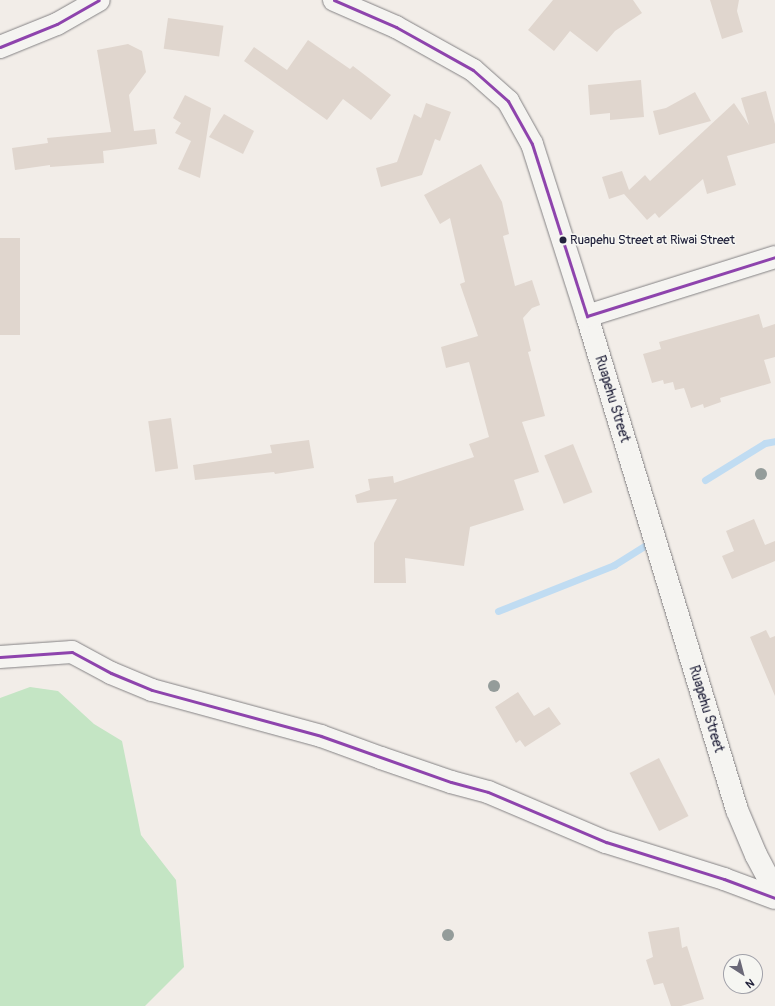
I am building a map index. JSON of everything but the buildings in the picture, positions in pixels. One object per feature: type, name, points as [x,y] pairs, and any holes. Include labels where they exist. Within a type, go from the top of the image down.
[{"type":"street","points":[[0,47],[57,24],[99,0]]},
{"type":"street","name":"Ruapehu Street","points":[[334,0],[396,28],[473,70],[508,101],[532,144],[587,316],[737,810],[756,855],[775,890]]},
{"type":"street","points":[[587,316],[775,257]]},
{"type":"street","points":[[0,657],[72,652],[111,673],[152,690],[321,736],[451,782],[488,792],[606,842],[724,879],[775,898]]},
{"type":"green space","points":[[30,687],[58,691],[94,724],[122,741],[141,835],[176,880],[184,967],[145,1006],[0,1006],[0,698]]},
{"type":"waterway","points":[[705,480],[765,443],[775,441]]},
{"type":"waterway","points":[[498,611],[614,565],[647,544]]},
{"type":"transit line","points":[[0,47],[57,24],[99,0]]},
{"type":"transit line","points":[[334,0],[396,27],[473,70],[508,101],[532,144],[587,316],[775,257]]},
{"type":"transit line","points":[[0,657],[72,652],[111,673],[152,690],[321,736],[451,782],[488,792],[606,842],[724,879],[775,898]]},
{"type":"place","name":"Ruapehu Street at Riwai Street","points":[[563,240]]}]
